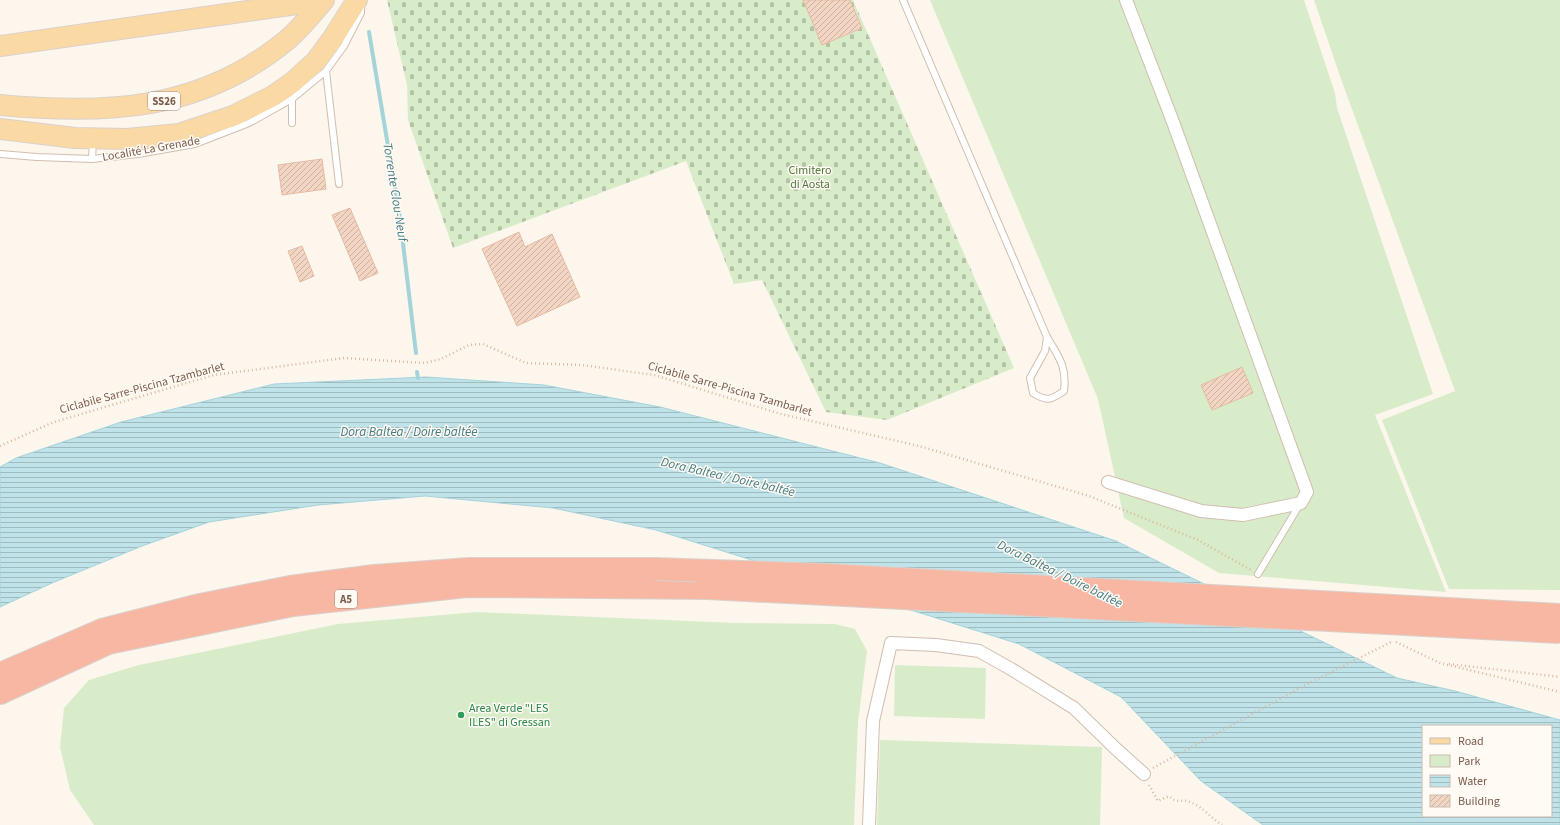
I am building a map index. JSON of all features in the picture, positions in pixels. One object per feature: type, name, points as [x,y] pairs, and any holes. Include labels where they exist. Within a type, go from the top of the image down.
[{"type":"highway","name":"A5","points":[[0,674],[102,630],[200,604],[290,587],[374,576],[469,569],[655,569],[827,575],[1560,615]]},
{"type":"highway","name":"A5","points":[[0,693],[108,643],[293,605],[467,586],[707,588],[1560,632]]},
{"type":"main road","points":[[0,46],[304,3],[314,0]]},
{"type":"main road","name":"SS26","points":[[0,105],[78,110],[140,105],[167,100],[194,92],[239,72],[287,39],[306,21],[324,0]]},
{"type":"main road","points":[[0,129],[75,138],[127,140],[179,134],[233,116],[273,96],[293,82],[316,60],[333,38],[352,4]]},
{"type":"street","points":[[1108,482],[1201,511],[1243,515],[1301,503],[1307,492],[1302,473],[1267,382],[1173,122],[1126,0]]},
{"type":"street","points":[[869,825],[873,721],[891,643],[936,645],[980,651],[1011,668],[1074,708],[1115,748],[1148,771]]},
{"type":"lane","points":[[903,0],[1047,337],[1060,360],[1066,377],[1064,391],[1052,399],[1042,399],[1033,392],[1030,378],[1045,351],[1047,337]]},
{"type":"lane","name":"Localité La Grenade","points":[[0,154],[92,159],[138,154],[195,144],[249,123],[292,99],[326,71],[344,46],[361,13],[352,4]]},
{"type":"lane","points":[[326,71],[339,184]]},
{"type":"lane","points":[[292,99],[292,123]]},
{"type":"lane","name":"Localité La Grenade","points":[[92,159],[93,138]]},
{"type":"lane","points":[[1258,574],[1301,503]]},
{"type":"path","name":"Ciclabile Sarre-Piscina Tzambarlet","points":[[0,446],[54,422],[214,374],[344,358],[424,363],[441,359],[469,345],[483,344],[526,363],[582,365],[654,374],[780,414],[927,448],[1089,496],[1198,540],[1258,574]]},
{"type":"path","points":[[1222,825],[1189,801],[1179,802],[1173,800],[1169,796],[1158,801],[1148,771],[1394,640],[1440,662],[1560,692]]},
{"type":"path","points":[[1440,662],[1560,677]]},
{"type":"green space","name":"Cimitero di Aosta","points":[[387,0],[853,0],[1014,368],[887,420],[826,412],[762,280],[734,284],[686,161],[453,248],[408,120],[407,85]]},
{"type":"green space","points":[[930,0],[1304,0],[1335,93],[1337,108],[1433,394],[1375,415],[1446,592],[1219,573],[1124,518],[1098,399]]},
{"type":"green space","points":[[1314,0],[1560,0],[1560,590],[1449,589],[1382,420],[1455,391],[1341,79]]},
{"type":"green space","name":"Area Verde \"LES ILES\" di Gressan","points":[[477,612],[735,623],[835,624],[855,629],[867,651],[858,722],[854,825],[94,825],[70,790],[60,747],[64,708],[89,680],[139,665],[338,624]]},
{"type":"green space","points":[[895,665],[986,668],[985,719],[894,716]]},
{"type":"green space","points":[[880,740],[1102,747],[1100,825],[877,825]]},
{"type":"water","name":"Dora Baltea / Doire baltée","points":[[426,377],[544,385],[660,407],[880,463],[1116,541],[1397,678],[1455,691],[1560,720],[1560,825],[1263,825],[1201,781],[1121,697],[1019,644],[656,530],[553,508],[425,496],[318,505],[209,522],[142,546],[52,583],[0,607],[0,467],[16,458],[121,422],[274,384]]},
{"type":"building","points":[[803,0],[850,0],[862,28],[822,45]]},
{"type":"building","points":[[322,159],[326,189],[282,195],[278,165]]},
{"type":"building","points":[[350,208],[378,273],[360,281],[332,215]]},
{"type":"building","points":[[519,232],[525,247],[552,234],[580,297],[517,326],[482,249]]},
{"type":"building","points":[[302,246],[314,276],[300,282],[288,251]]},
{"type":"building","points":[[1242,367],[1253,393],[1212,410],[1201,385]]},
{"type":"waterway","name":"Torrente Clou-Neuf","points":[[369,32],[400,218],[416,353]]},
{"type":"waterway","name":"Torrente Clou-Neuf","points":[[417,372],[418,378]]},
{"type":"place","name":"Area Verde \"LES ILES\" di Gressan","points":[[461,715]]}]
